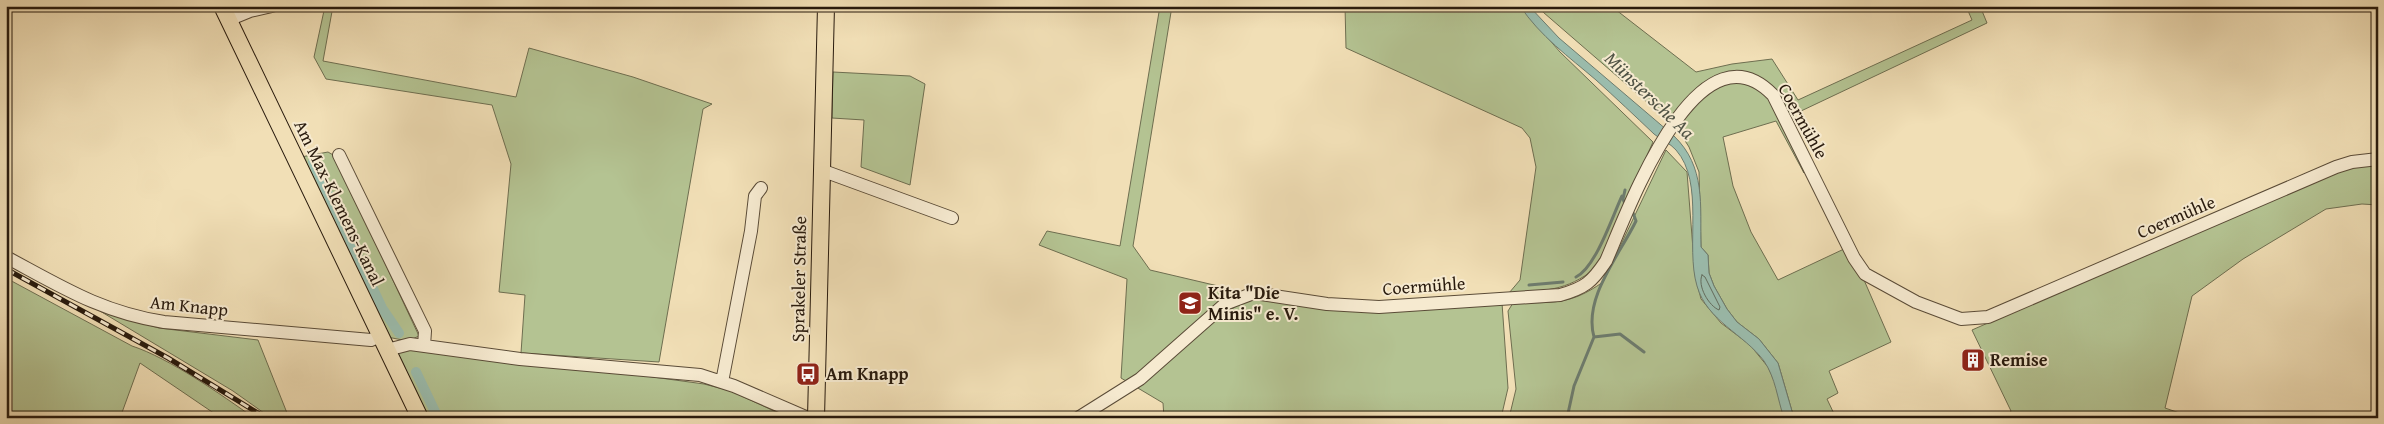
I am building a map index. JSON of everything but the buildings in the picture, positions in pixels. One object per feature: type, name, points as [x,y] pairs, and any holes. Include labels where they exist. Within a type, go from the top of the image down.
[{"type":"main road","name":"Sprakeler Straße","points":[[816,418],[826,6]]},
{"type":"main road","name":"Am Max-Klemens-Kanal","points":[[225,13],[420,418]]},
{"type":"street","points":[[225,13],[250,11],[272,6]]},
{"type":"street","name":"Coermühle","points":[[1078,418],[1140,379],[1225,304],[1241,296],[1254,293],[1327,304],[1379,307],[1560,295],[1580,289],[1595,278],[1606,261],[1625,217],[1671,124],[1696,96],[1710,85],[1728,78],[1746,77],[1761,83],[1773,95],[1850,249],[1865,274],[1916,302],[1945,314],[1970,320],[1988,317],[2336,167],[2352,162],[2378,160]]},
{"type":"street","name":"Am Max-Klemens-Kanal","points":[[339,155],[425,331],[424,346]]},
{"type":"street","points":[[821,170],[952,218]]},
{"type":"street","points":[[722,382],[751,231],[755,196],[762,188]]},
{"type":"street","name":"Am Knapp","points":[[6,257],[91,302],[134,317],[164,322],[410,344],[520,359],[690,374],[722,382],[808,418]]},
{"type":"green space","points":[[325,6],[333,6],[323,61],[516,97],[529,48],[633,77],[712,104],[703,109],[659,362],[521,353],[525,295],[499,292],[511,164],[492,105],[326,79],[314,57]]},
{"type":"green space","points":[[1160,6],[1172,6],[1133,246],[1150,270],[1231,289],[1232,309],[1248,301],[1259,300],[1502,303],[1508,388],[1501,418],[1164,418],[1163,403],[1121,378],[1127,279],[1039,245],[1047,231],[1120,246]]},
{"type":"green space","points":[[1345,6],[1520,6],[1560,52],[1653,142],[1596,268],[1575,282],[1565,286],[1509,293],[1520,280],[1536,167],[1530,138],[1522,128],[1346,48]]},
{"type":"green space","points":[[1536,6],[1611,6],[1696,72],[1732,64],[1772,59],[1798,100],[1972,20],[1966,6],[1980,6],[1987,23],[1782,120],[1804,173],[1776,121],[1723,137],[1733,186],[1751,232],[1778,280],[1844,249],[1864,280],[1891,342],[1829,371],[1838,393],[1827,399],[1836,418],[1794,418],[1778,363],[1759,339],[1737,322],[1714,286],[1709,273],[1708,255],[1701,247],[1699,172],[1689,147],[1677,128]]},
{"type":"green space","points":[[833,72],[910,76],[925,84],[910,185],[861,167],[864,120],[832,118]]},
{"type":"green space","points":[[1666,150],[1687,172],[1695,275],[1701,299],[1721,323],[1750,345],[1768,367],[1777,387],[1784,418],[1613,418],[1609,412],[1603,418],[1509,418],[1516,389],[1508,311],[1513,303],[1550,302],[1570,299],[1591,290],[1603,282]]},
{"type":"green space","points":[[328,152],[335,156],[419,336],[408,341],[387,337],[301,157]]},
{"type":"green space","points":[[2378,163],[2378,205],[2362,204],[2326,209],[2243,259],[2192,296],[2165,408],[2194,418],[2007,418],[2011,411],[1972,330],[2340,168]]},
{"type":"green space","points":[[6,278],[132,346],[178,368],[254,418],[221,418],[140,363],[120,418],[6,418]]},
{"type":"green space","points":[[100,311],[159,328],[258,340],[289,418],[271,418],[233,391]]},
{"type":"green space","points":[[402,349],[631,374],[704,384],[731,391],[789,418],[426,418],[397,354]]},
{"type":"water","points":[[1520,6],[1529,6],[1559,38],[1674,136],[1684,148],[1692,161],[1699,187],[1701,247],[1708,255],[1709,273],[1714,286],[1737,322],[1759,339],[1778,363],[1794,418],[1784,418],[1774,382],[1764,361],[1756,351],[1717,318],[1702,298],[1697,286],[1694,270],[1690,180],[1685,164],[1676,150],[1654,134],[1596,80],[1555,46]]},
{"type":"waterway","points":[[313,162],[382,308],[399,333]]},
{"type":"waterway","points":[[1625,190],[1623,199],[1625,204]]},
{"type":"waterway","points":[[1576,277],[1583,272],[1597,253],[1622,196]]},
{"type":"waterway","points":[[1567,418],[1574,386],[1594,337],[1592,322],[1598,292],[1636,221],[1632,210]]},
{"type":"waterway","points":[[1529,285],[1563,282]]},
{"type":"waterway","points":[[1594,337],[1620,334],[1644,352]]},
{"type":"waterway","points":[[416,372],[438,418]]},
{"type":"railway","points":[[6,269],[168,358],[266,418]]},
{"type":"place","name":"Kita \"Die Minis\" e. V.","points":[[1190,303]]},
{"type":"place","name":"Remise","points":[[1973,360]]},
{"type":"place","name":"Am Knapp","points":[[808,374]]},
{"type":"water label","name":"Münstersche Aa","points":[[1650,95]]}]
